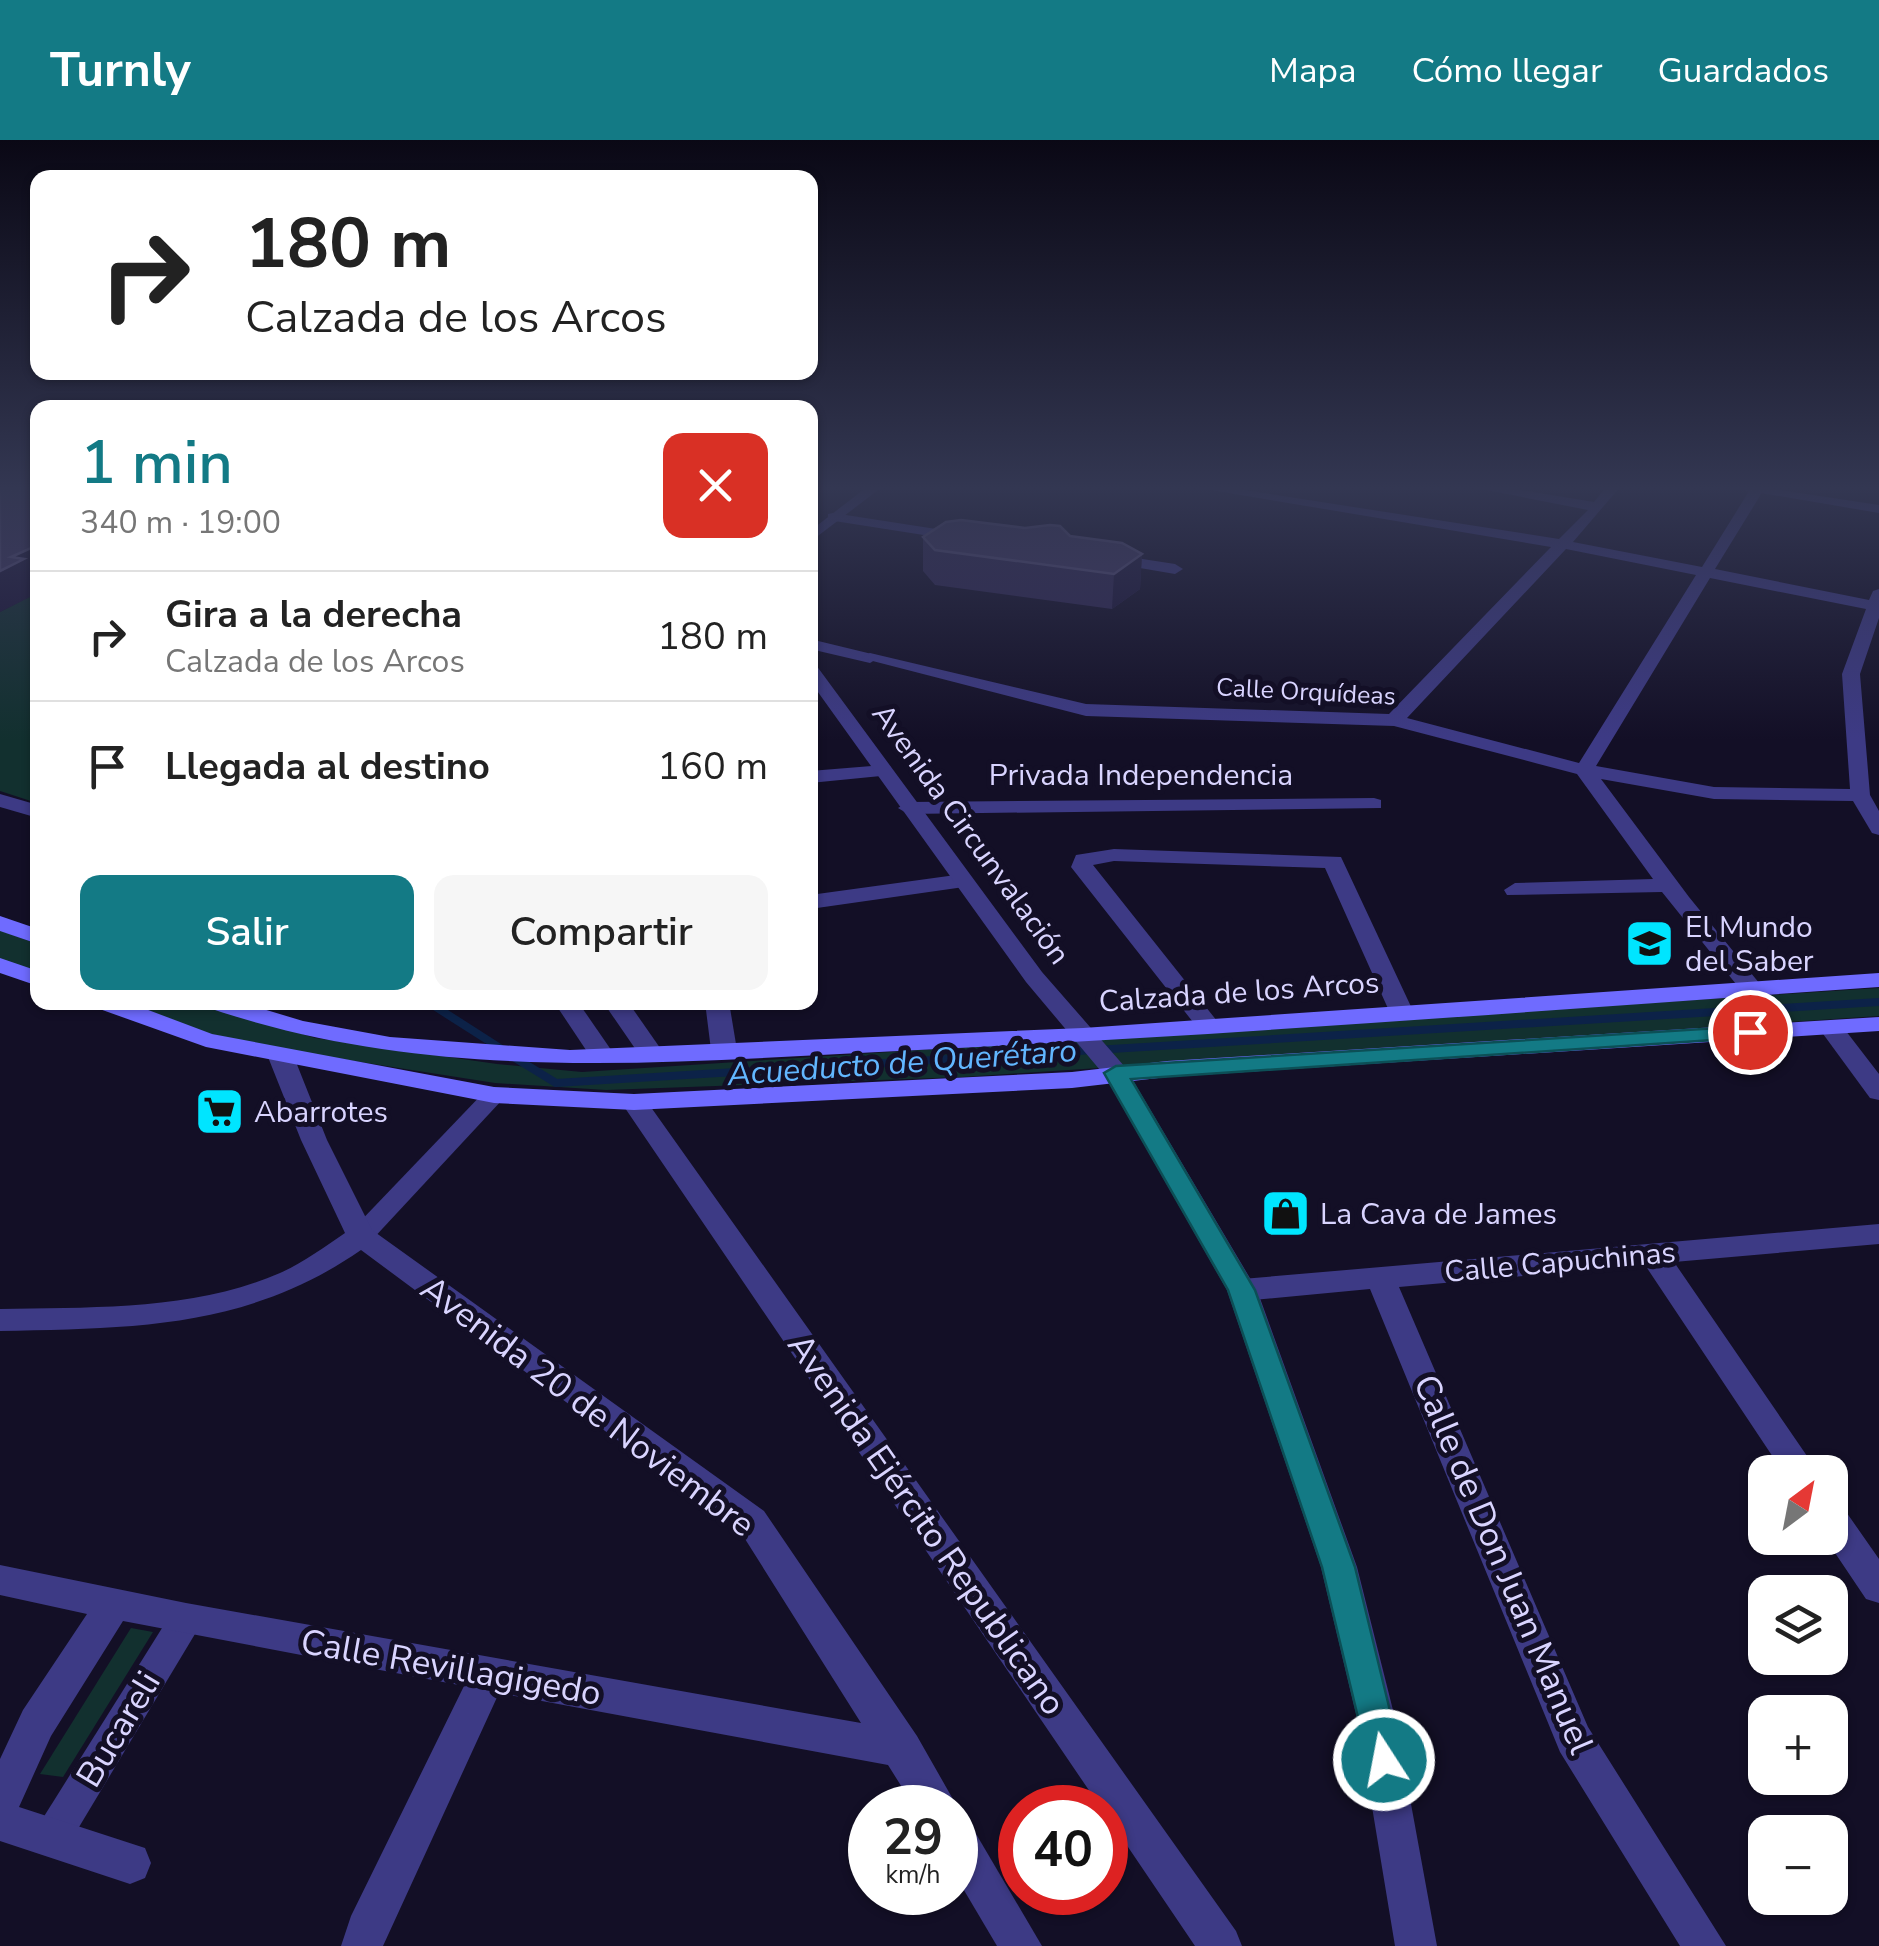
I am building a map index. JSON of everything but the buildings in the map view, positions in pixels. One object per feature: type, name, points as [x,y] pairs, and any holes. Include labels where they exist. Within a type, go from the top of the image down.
[{"type":"main road","points":[[0,924],[30,934]]},
{"type":"main road","points":[[0,965],[30,976]]},
{"type":"main road","name":"Calzada de los Arcos","points":[[253,1010],[323,1033],[511,1057],[603,1057],[1071,1036],[1879,980]]},
{"type":"main road","points":[[125,1010],[206,1040],[281,1057],[494,1095],[634,1102],[1056,1081],[1116,1073],[1879,1024]]},
{"type":"main road","points":[[1071,1036],[1116,1073]]},
{"type":"street","points":[[1394,720],[1536,571]]},
{"type":"street","points":[[1703,571],[1875,599],[1851,674],[1860,795],[1879,829]]},
{"type":"street","points":[[1707,572],[1584,770],[1752,989]]},
{"type":"street","name":"Calle Orquídeas","points":[[818,646],[1086,710],[1394,720],[1584,770],[1714,793],[1860,795]]},
{"type":"street","name":"Avenida Circunvalación","points":[[818,680],[1071,1036]]},
{"type":"street","points":[[818,776],[884,772]]},
{"type":"street","points":[[0,800],[30,809]]},
{"type":"street","name":"Privada Independencia","points":[[908,808],[1374,804]]},
{"type":"street","points":[[1210,1026],[1082,867],[1084,860],[1114,854],[1333,862],[1402,1013]]},
{"type":"street","points":[[818,901],[962,881]]},
{"type":"street","points":[[1515,890],[1669,885]]},
{"type":"street","points":[[571,1010],[603,1057]]},
{"type":"street","points":[[621,1010],[652,1055]]},
{"type":"street","points":[[718,1010],[724,1050]]},
{"type":"street","points":[[1830,1027],[1879,1092]]},
{"type":"street","name":"Avenida 20 de Noviembre","points":[[281,1057],[314,1140],[361,1236],[752,1520],[925,1785]]},
{"type":"street","points":[[1116,1073],[1242,1290],[1338,1567],[1377,1722],[1416,1946]]},
{"type":"street","points":[[0,1320],[170,1314],[212,1306],[290,1281],[361,1236],[494,1095]]},
{"type":"street","name":"Avenida Ejército Republicano","points":[[634,1102],[1220,1946]]},
{"type":"street","name":"Calle Capuchinas","points":[[1242,1290],[1879,1234]]},
{"type":"street","points":[[1653,1254],[1789,1455]]},
{"type":"street","name":"Calle de Don Juan Manuel","points":[[1380,1277],[1574,1739],[1705,1946]]},
{"type":"street","points":[[1848,1542],[1879,1588]]},
{"type":"street","name":"Calle Revillagigedo","points":[[0,1580],[186,1618],[903,1748]]},
{"type":"street","points":[[0,1803],[37,1723],[115,1602]]},
{"type":"street","name":"Bucareli","points":[[51,1839],[186,1618]]},
{"type":"street","points":[[362,1946],[366,1930],[489,1674]]},
{"type":"street","points":[[0,1821],[130,1863]]},
{"type":"street","points":[[978,1874],[1021,1946]]},
{"type":"green space","points":[[30,597],[30,801],[0,791],[0,612]]},
{"type":"green space","points":[[0,930],[30,941],[30,971],[0,960]]},
{"type":"green space","points":[[1879,988],[1879,1016],[963,1077],[606,1090],[495,1083],[290,1051],[197,1031],[138,1010],[223,1010],[315,1038],[582,1072]]},
{"type":"green space","points":[[131,1628],[153,1632],[63,1777],[40,1774]]},
{"type":"waterway","name":"Acueducto de Querétaro","points":[[512,1056],[556,1083],[1879,1002]]},
{"type":"waterway","name":"Acueducto de Querétaro","points":[[441,1010],[500,1048]]},
{"type":"place","name":"El Mundo del Saber","points":[[1650,944]]},
{"type":"place","name":"Abarrotes","points":[[219,1112]]},
{"type":"place","name":"La Cava de James","points":[[1285,1214]]},
{"type":"route","points":[[1384,1760],[1338,1567],[1242,1290],[1116,1073],[1750,1032]]}]
